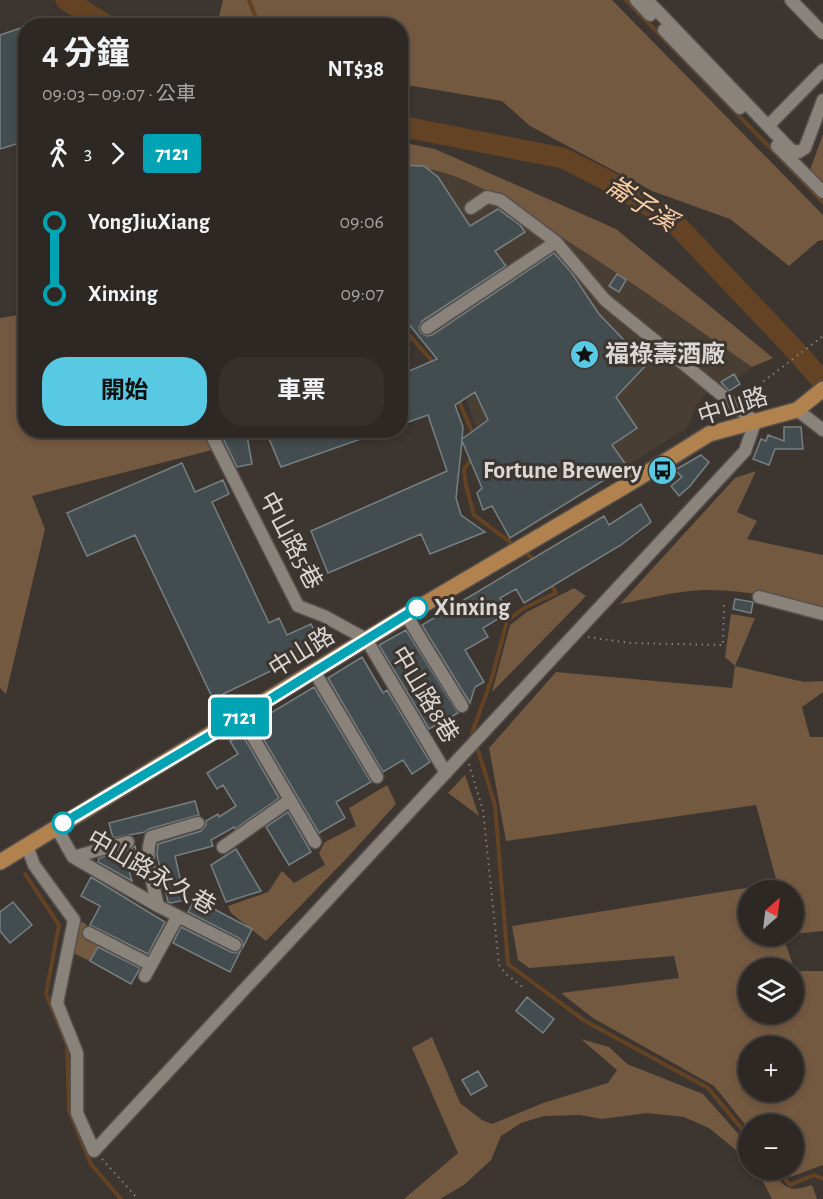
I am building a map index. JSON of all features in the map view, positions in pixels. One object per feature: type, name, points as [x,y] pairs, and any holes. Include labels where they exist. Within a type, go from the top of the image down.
[{"type":"main road","points":[[797,410],[823,389]]},
{"type":"main road","name":"中山路","points":[[0,862],[709,434],[797,410]]},
{"type":"street","points":[[636,0],[712,81],[823,192]]},
{"type":"street","points":[[647,0],[790,150],[798,152],[805,148],[823,100]]},
{"type":"street","points":[[791,0],[823,33]]},
{"type":"street","points":[[768,126],[823,70]]},
{"type":"street","points":[[27,846],[34,865],[74,920],[57,1003],[77,1053],[77,1113],[94,1151],[745,451],[755,422],[605,300],[556,242],[500,200],[487,196],[471,208]]},
{"type":"street","points":[[427,328],[556,242]]},
{"type":"street","points":[[797,410],[823,430]]},
{"type":"street","name":"中山路5巷","points":[[213,438],[298,606],[324,616],[366,639]]},
{"type":"street","points":[[759,597],[823,614]]},
{"type":"street","points":[[406,615],[462,706]]},
{"type":"street","name":"中山路8巷","points":[[366,639],[446,773]]},
{"type":"street","points":[[314,671],[377,777]]},
{"type":"street","points":[[241,717],[315,842]]},
{"type":"street","points":[[223,847],[290,800]]},
{"type":"street","points":[[158,906],[147,848],[151,837],[198,823]]},
{"type":"street","name":"中山路永久巷","points":[[56,827],[73,857],[158,906],[235,945]]},
{"type":"street","points":[[73,857],[128,842]]},
{"type":"street","points":[[89,933],[148,971],[178,916]]},
{"type":"path","points":[[738,408],[764,381],[823,336]]},
{"type":"path","points":[[573,635],[630,643],[723,645],[724,602]]},
{"type":"path","points":[[465,752],[483,810],[499,965],[506,974],[524,988]]},
{"type":"path","points":[[94,1151],[138,1199]]},
{"type":"shaded area","points":[[223,0],[612,0],[823,215],[823,240],[818,241],[789,266],[730,219],[652,191],[530,126],[502,101],[408,85],[408,18],[219,18]]},
{"type":"shaded area","points":[[823,134],[823,183],[810,170]]},
{"type":"shaded area","points":[[408,144],[435,149],[616,229],[773,358],[752,367],[508,202],[467,182],[424,168],[408,166]]},
{"type":"shaded area","name":"福祿壽酒廠","points":[[408,165],[424,166],[486,189],[590,255],[752,367],[737,379],[707,393],[696,406],[687,428],[510,538],[492,506],[483,510],[477,493],[482,488],[472,464],[485,455],[466,398],[408,322]]},
{"type":"shaded area","points":[[18,315],[18,438],[206,438],[212,450],[32,496],[45,529],[6,694],[0,688],[0,318]]},
{"type":"shaded area","points":[[756,471],[737,512],[757,521],[747,539],[823,555],[823,610],[764,596],[718,590],[661,595],[620,604],[735,478]]},
{"type":"shaded area","points":[[574,588],[586,596],[492,692],[510,625],[527,612]]},
{"type":"shaded area","points":[[731,614],[755,618],[735,666],[725,657]]},
{"type":"shaded area","points":[[735,666],[804,682],[823,681],[823,692],[802,707],[810,737],[823,737],[823,931],[804,933],[804,880],[776,880],[756,805],[506,841],[489,748],[556,672],[732,688]]},
{"type":"shaded area","points":[[465,775],[479,816],[448,793]]},
{"type":"shaded area","points":[[387,785],[396,804],[266,941],[231,913],[228,906],[268,892],[282,871],[294,883],[325,865],[319,853],[325,842],[356,826],[349,808]]},
{"type":"shaded area","points":[[738,889],[738,946],[786,946],[791,958],[738,958],[738,1024],[804,1024],[804,971],[823,971],[823,1165],[804,1172],[804,1114],[738,1116],[714,1086],[593,1018],[561,993],[679,978],[674,956],[529,968],[518,960],[512,926]]},
{"type":"shaded area","points":[[78,920],[86,924],[85,940],[98,945],[90,961],[73,953]]},
{"type":"shaded area","points":[[432,1037],[460,1103],[482,1120],[492,1124],[543,1103],[608,1083],[617,1070],[581,1039],[609,1047],[627,1064],[703,1094],[738,1134],[738,1152],[709,1128],[684,1117],[647,1113],[602,1119],[580,1115],[544,1116],[521,1123],[501,1136],[491,1160],[464,1185],[440,1199],[404,1199],[458,1153],[412,1048]]},
{"type":"shaded area","points":[[762,1180],[779,1180],[792,1189],[812,1185],[817,1199],[772,1199]]},
{"type":"building","points":[[18,29],[18,143],[0,149],[0,35]]},
{"type":"building","name":"福祿壽酒廠","points":[[408,165],[424,166],[438,177],[470,226],[498,209],[520,225],[525,232],[495,251],[506,266],[422,321],[419,328],[421,333],[427,336],[432,335],[554,253],[571,272],[599,314],[647,364],[616,397],[637,428],[612,445],[627,466],[510,538],[492,506],[483,510],[477,493],[482,488],[462,441],[456,498],[461,515],[485,532],[430,554],[421,534],[328,573],[311,531],[447,471],[428,415],[408,422],[408,372],[437,359],[408,323]],"holes":[[[475,392],[488,420],[462,439],[463,427],[455,405]]]},
{"type":"building","points":[[617,274],[626,280],[619,292],[609,286]]},
{"type":"building","points":[[734,374],[740,384],[729,391],[721,382]]},
{"type":"building","points":[[784,427],[801,427],[803,449],[775,449],[769,465],[753,459],[761,439],[766,441],[768,435],[784,441]]},
{"type":"building","points":[[223,438],[247,438],[252,464],[237,467]]},
{"type":"building","points":[[269,438],[364,438],[281,467]]},
{"type":"building","points":[[701,455],[709,462],[679,496],[671,486],[682,477],[675,470]]},
{"type":"building","points":[[182,463],[195,492],[223,480],[229,494],[212,502],[269,623],[279,618],[287,635],[311,624],[322,646],[213,699],[135,535],[87,556],[67,513]]},
{"type":"building","points":[[641,504],[651,522],[621,545],[524,603],[516,589],[500,598],[509,612],[483,628],[488,637],[465,650],[484,682],[475,687],[470,703],[422,625],[604,516],[609,525]]},
{"type":"building","points":[[735,599],[753,602],[751,613],[733,609]]},
{"type":"building","points":[[406,630],[458,713],[429,729],[379,645]]},
{"type":"building","points":[[362,657],[383,693],[387,690],[430,762],[412,774],[403,760],[383,772],[328,678]]},
{"type":"building","points":[[314,687],[371,782],[336,802],[345,818],[319,833],[254,723]]},
{"type":"building","points":[[242,734],[279,798],[235,829],[234,827],[211,840],[213,846],[175,856],[185,900],[168,902],[157,855],[158,844],[201,831],[206,821],[218,814],[219,817],[236,806],[223,785],[217,789],[207,773],[238,754],[230,741]]},
{"type":"building","points":[[195,801],[199,815],[145,832],[113,838],[109,823]]},
{"type":"building","points":[[288,812],[311,852],[289,865],[266,827]]},
{"type":"building","points":[[135,846],[139,860],[127,864],[132,881],[98,862],[99,858],[130,850]]},
{"type":"building","points":[[236,849],[261,891],[226,902],[211,865]]},
{"type":"building","points":[[91,877],[165,922],[148,954],[90,925],[100,906],[81,896]]},
{"type":"building","points":[[195,899],[252,929],[243,947],[239,938],[188,912]]},
{"type":"building","points":[[13,902],[32,925],[10,943],[0,931],[0,912]]},
{"type":"building","points":[[181,927],[231,952],[236,953],[241,950],[230,972],[173,943]]},
{"type":"building","points":[[98,947],[140,968],[131,984],[90,961]]},
{"type":"building","points":[[527,997],[554,1019],[543,1033],[516,1011]]},
{"type":"building","points":[[478,1071],[487,1086],[471,1095],[462,1080]]},
{"type":"waterway","name":"崙子溪","points":[[66,0],[95,18]]},
{"type":"waterway","points":[[249,0],[256,18]]},
{"type":"waterway","points":[[626,0],[823,202]]},
{"type":"waterway","name":"崙子溪","points":[[408,128],[563,158],[612,183],[672,220],[823,382]]},
{"type":"waterway","points":[[408,334],[434,363]]},
{"type":"waterway","points":[[795,350],[823,368]]},
{"type":"waterway","points":[[458,399],[474,436]]},
{"type":"waterway","points":[[473,457],[464,469],[474,515],[514,545]]},
{"type":"waterway","points":[[523,551],[536,561]]},
{"type":"waterway","points":[[474,737],[472,733],[491,681],[507,621],[524,608],[556,593],[550,582]]},
{"type":"waterway","points":[[476,744],[495,805],[508,964],[585,1021],[708,1088],[738,1124]]},
{"type":"waterway","points":[[25,874],[59,925],[46,994],[67,1045],[69,1111],[91,1164],[121,1199]]},
{"type":"waterway","points":[[804,1179],[814,1175],[823,1179]]},
{"type":"waterway","points":[[786,1180],[790,1185],[802,1180]]},
{"type":"bus line","name":"7121","points":[[63,823],[241,717],[417,608]]},
{"type":"place","name":"福祿壽酒廠","points":[[584,355]]},
{"type":"place","name":"Fortune Brewery","points":[[663,471]]},
{"type":"place","name":"Xinxing","points":[[417,608]]}]
